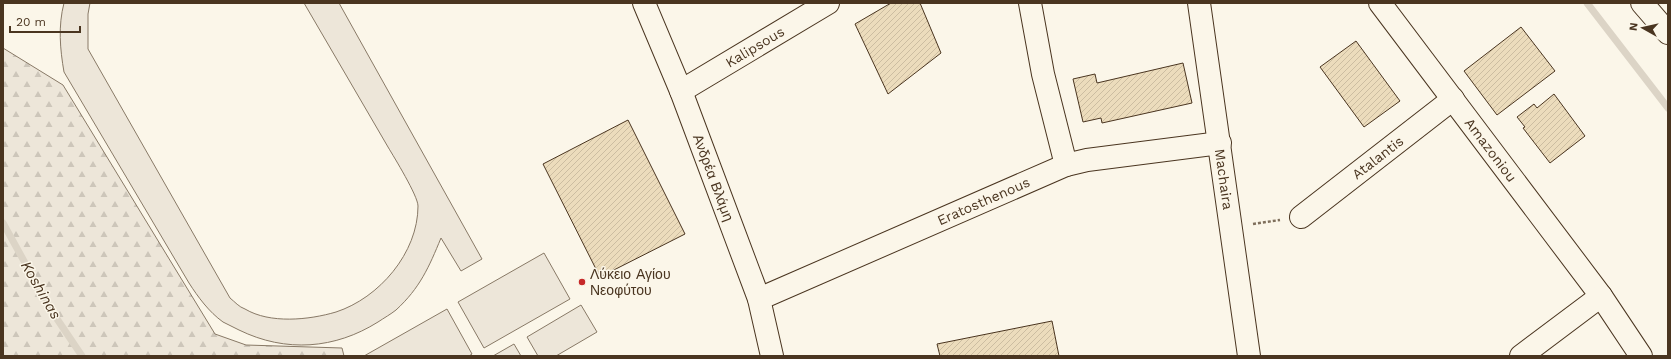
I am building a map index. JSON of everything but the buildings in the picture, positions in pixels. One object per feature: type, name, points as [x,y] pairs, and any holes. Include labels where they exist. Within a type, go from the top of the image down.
[{"type":"street","name":"Ανδρέα Βλάμη","points":[[644,3],[681,91],[759,299],[772,356]]},
{"type":"street","name":"Kalipsous","points":[[681,91],[828,3]]},
{"type":"street","points":[[1030,3],[1043,74],[1066,165]]},
{"type":"street","name":"Machaira","points":[[1199,3],[1249,356]]},
{"type":"street","name":"Amazoniou","points":[[1380,3],[1601,296],[1641,356]]},
{"type":"street","points":[[1642,3],[1668,34]]},
{"type":"street","name":"Atalantis","points":[[1301,217],[1453,99]]},
{"type":"street","name":"Eratosthenous","points":[[759,299],[1066,165],[1087,160],[1220,143]]},
{"type":"street","points":[[1521,356],[1601,296]]},
{"type":"path","points":[[1231,227],[1301,217]]},
{"type":"green space","points":[[64,3],[90,3],[88,14],[88,49],[230,298],[241,307],[255,314],[266,317],[278,319],[302,319],[336,312],[352,305],[381,285],[393,271],[403,257],[411,240],[416,223],[418,206],[410,186],[304,3],[339,3],[482,259],[461,271],[441,238],[423,277],[404,302],[396,310],[378,322],[345,338],[310,345],[292,345],[257,337],[223,322],[204,304],[189,283],[64,72],[60,38]]},
{"type":"green space","points":[[3,48],[63,85],[215,334],[246,345],[342,348],[344,356],[3,356]]},
{"type":"green space","points":[[544,253],[570,299],[484,348],[458,302]]},
{"type":"green space","points":[[581,305],[597,332],[556,356],[538,356],[527,337]]},
{"type":"green space","points":[[447,309],[472,354],[469,356],[364,356]]},
{"type":"green space","points":[[514,344],[521,356],[493,356]]},
{"type":"waterway","points":[[1587,3],[1668,108]]},
{"type":"waterway","name":"Koshinas","points":[[3,223],[51,310],[82,356]]},
{"type":"place","name":"Λύκειο Αγίου Νεοφύτου","points":[[582,282]]}]
